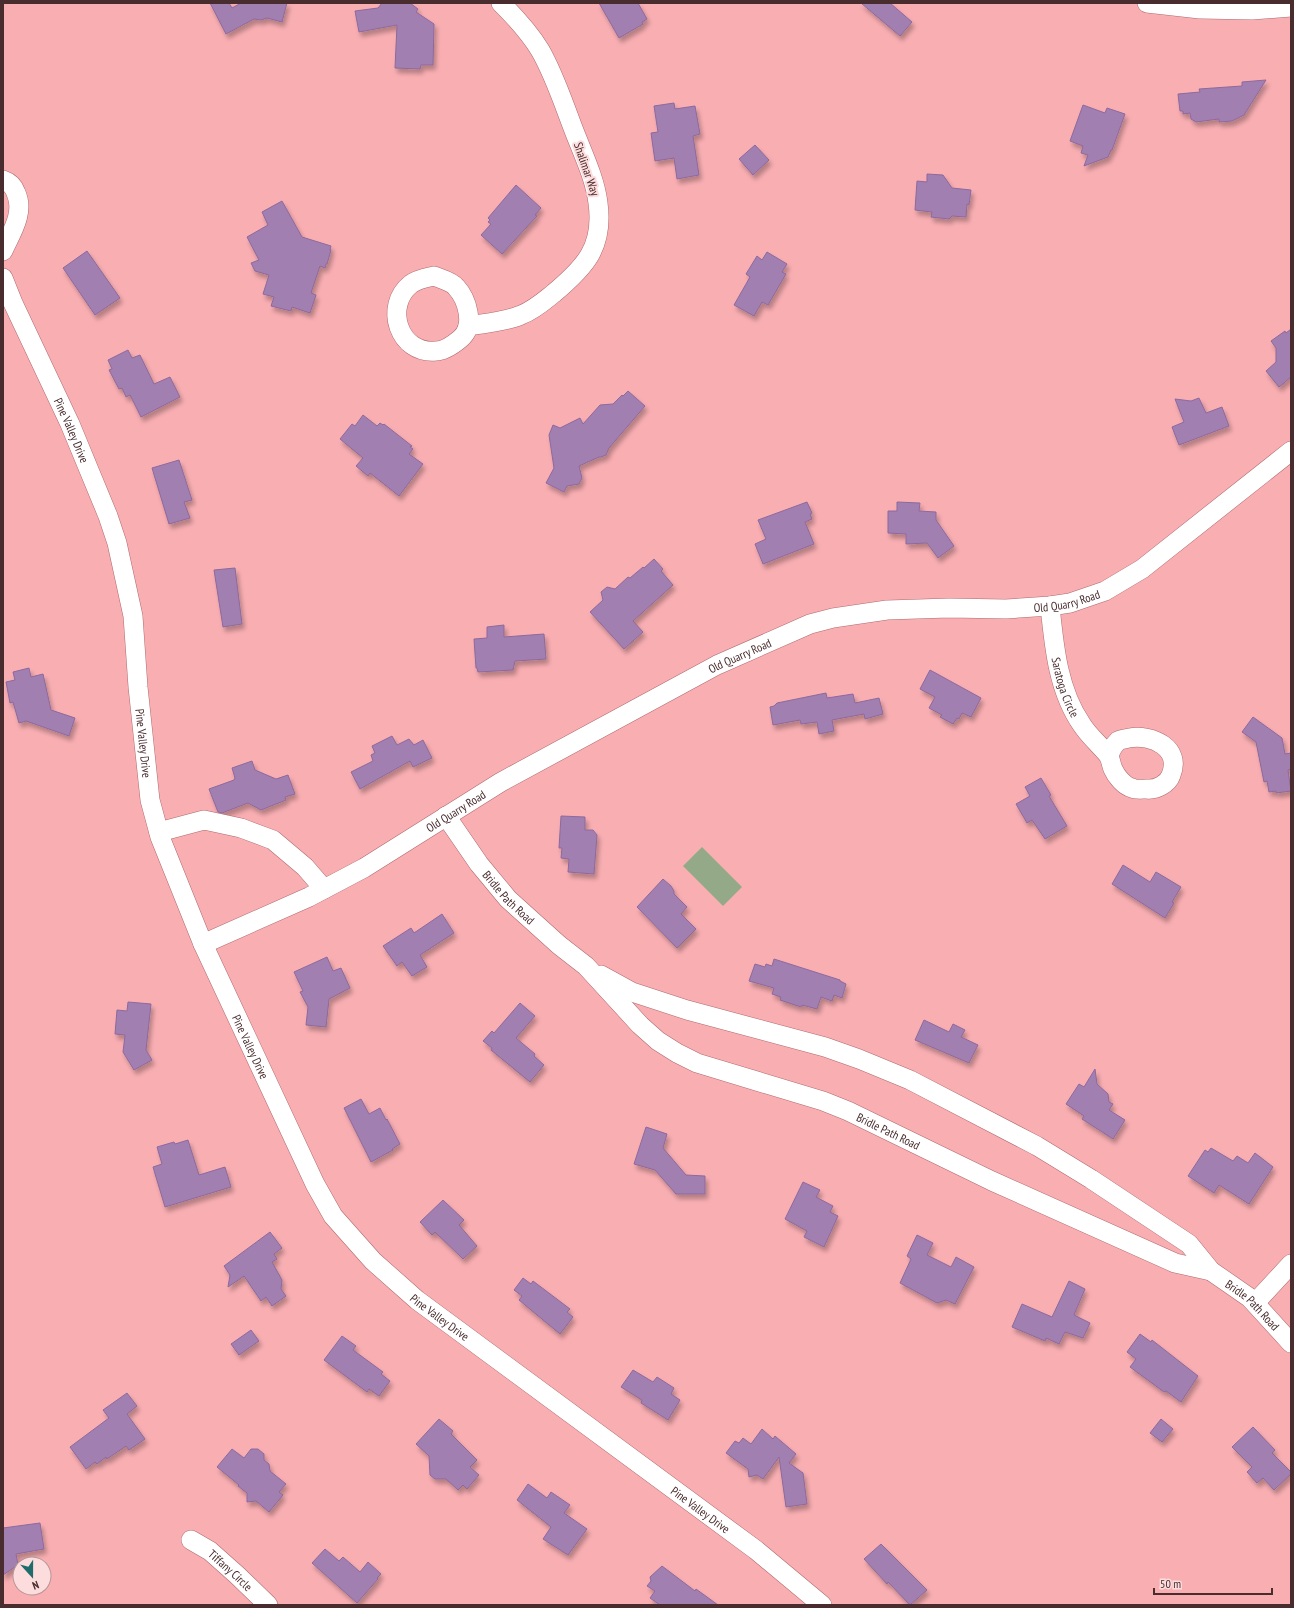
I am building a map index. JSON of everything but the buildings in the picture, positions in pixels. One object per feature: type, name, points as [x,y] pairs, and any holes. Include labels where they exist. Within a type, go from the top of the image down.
[{"type":"street","name":"Shalimar Way","points":[[468,326],[504,321],[536,308],[574,277],[590,257],[599,231],[598,203],[593,182],[558,90],[540,50],[521,23],[502,3]]},
{"type":"street","points":[[1147,3],[1200,9],[1252,10],[1291,7]]},
{"type":"street","points":[[3,180],[15,189],[20,206],[19,215],[3,251]]},
{"type":"street","name":"Pine Valley Drive","points":[[3,278],[13,303],[70,424],[108,516],[117,543],[133,616],[138,687],[150,800],[159,832],[203,944],[315,1184],[334,1216],[373,1261],[417,1300],[756,1550],[822,1605]]},
{"type":"street","name":"Old Quarry Road","points":[[203,944],[324,889],[364,868],[501,782],[717,665],[810,624],[833,618],[887,610],[949,608],[1006,609],[1050,606],[1070,603],[1105,591],[1142,569],[1291,451]]},
{"type":"street","name":"Saratoga Circle","points":[[1050,606],[1054,648],[1066,694],[1082,725],[1109,757]]},
{"type":"street","name":"Bridle Path Road","points":[[446,816],[479,864],[508,898],[559,945],[586,966],[632,992],[687,1010],[824,1047],[859,1059],[910,1080],[1037,1146],[1189,1244],[1211,1271],[1255,1303],[1291,1343]]},
{"type":"street","points":[[159,832],[204,820],[241,828],[273,840],[305,868],[324,889]]},
{"type":"street","name":"Bridle Path Road","points":[[586,966],[640,1025],[658,1041],[677,1054],[698,1063],[842,1108],[992,1181],[1175,1263],[1211,1271]]},
{"type":"street","points":[[1255,1303],[1291,1264]]},
{"type":"street","name":"Tiffany Circle","points":[[190,1540],[210,1551],[237,1574],[268,1605]]},
{"type":"green space","points":[[702,847],[742,887],[723,906],[683,866]]}]
